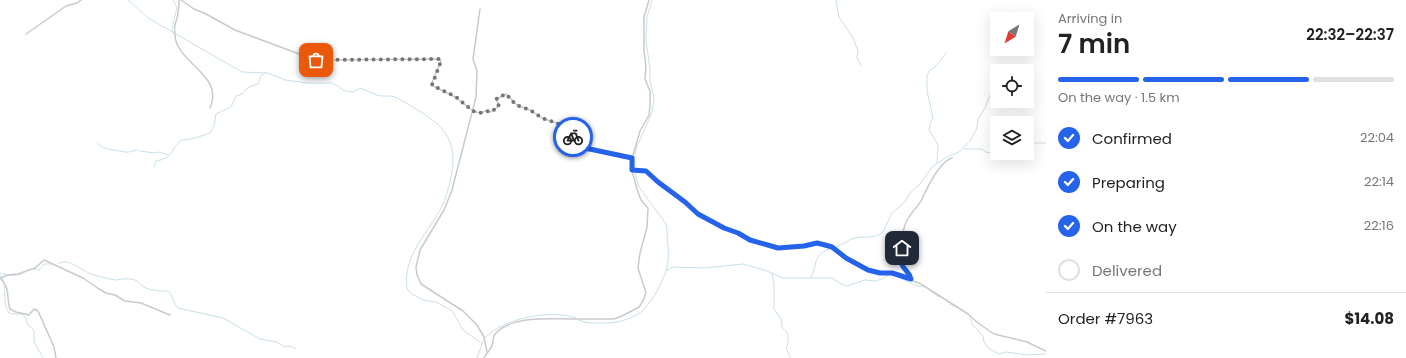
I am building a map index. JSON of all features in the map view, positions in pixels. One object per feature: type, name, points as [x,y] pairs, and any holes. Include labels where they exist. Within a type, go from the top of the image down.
[{"type":"street","points":[[26,34],[66,6],[77,3],[81,0]]},
{"type":"street","points":[[210,108],[214,96],[206,77],[188,60],[176,43],[174,26],[180,0],[235,30],[310,58],[320,60],[440,59],[440,66],[432,85],[456,97],[473,111],[480,113],[486,111],[491,112],[499,106],[496,101],[497,98],[506,94],[516,105],[530,110],[542,118],[562,125],[584,147],[632,158]]},
{"type":"street","points":[[484,358],[486,352],[492,345],[493,338],[496,333],[502,328],[516,323],[546,318],[614,319],[632,312],[641,305],[646,293],[638,268],[640,253],[647,227],[648,208],[641,200],[632,170],[632,158],[640,130],[649,115],[650,106],[650,92],[645,79],[646,70],[644,45],[645,12],[649,0]]},
{"type":"street","points":[[480,10],[473,59],[476,66],[477,95],[452,190],[444,210],[420,250],[416,267],[418,281],[421,284],[463,311],[477,325],[484,336],[486,352]]},
{"type":"street","points":[[911,279],[901,261],[904,227],[912,211],[922,199],[942,164],[952,158]]},
{"type":"street","points":[[632,170],[646,171],[698,214],[750,240],[778,248],[804,246],[817,243],[832,247],[846,258],[868,270],[880,273],[892,273],[911,279],[932,290],[968,314],[994,334],[1027,342],[1046,351]]},
{"type":"street","points":[[56,358],[54,347],[38,311],[35,309],[29,315],[10,309],[9,294],[0,278],[35,268],[43,260],[46,260],[87,280],[99,289],[115,295],[125,301],[141,303],[170,315]]},
{"type":"waterway","points":[[128,0],[148,18],[242,72],[268,73],[285,80],[308,83],[331,83],[349,92],[353,92],[360,88],[379,96],[395,97],[426,115],[441,127],[450,142],[452,150],[452,172],[444,201],[416,247],[408,267],[406,278],[407,289],[412,294],[423,300],[436,302],[452,311],[463,330],[481,343]]},
{"type":"waterway","points":[[172,32],[177,8],[173,0]]},
{"type":"waterway","points":[[579,320],[588,323],[611,323],[633,317],[641,312],[653,297],[660,285],[667,267],[668,253],[666,224],[639,187],[634,162],[636,149],[652,112],[654,99],[650,81],[646,41],[647,17],[652,0]]},
{"type":"waterway","points":[[836,0],[839,17],[853,38],[858,51],[857,58],[861,66]]},
{"type":"waterway","points":[[937,163],[938,145],[929,130],[933,118],[927,91],[927,76],[929,71],[935,67],[947,52]]},
{"type":"waterway","points":[[154,167],[156,161],[166,158],[182,140],[192,139],[210,133],[214,126],[216,114],[231,107],[236,96],[242,94],[249,87],[258,84],[261,76],[265,73]]},
{"type":"waterway","points":[[834,248],[859,237],[877,236],[883,232],[892,213],[904,203],[911,192],[920,184],[933,166],[947,157],[959,152],[970,141],[977,128],[978,119],[985,108],[990,95]]},
{"type":"waterway","points":[[97,143],[103,147],[114,150],[127,152],[138,150]]},
{"type":"waterway","points":[[1034,143],[1046,143]]},
{"type":"waterway","points":[[964,149],[982,149],[990,153]]},
{"type":"waterway","points":[[140,151],[154,153],[160,152],[168,155]]},
{"type":"waterway","points":[[811,277],[818,256],[832,248]]},
{"type":"waterway","points":[[58,264],[66,262],[74,264],[89,273],[98,276],[116,280],[132,279],[147,288],[168,291],[178,308],[223,318],[260,339],[277,342],[285,347],[290,346],[296,349]]},
{"type":"waterway","points":[[34,269],[39,270],[44,264],[52,264]]},
{"type":"waterway","points":[[666,271],[672,267],[704,268],[743,264],[767,271],[783,278],[832,278],[847,286],[865,280],[877,281],[889,275]]},
{"type":"waterway","points":[[0,273],[13,276],[25,272]]},
{"type":"waterway","points":[[772,273],[774,284],[774,309],[781,319],[782,327],[788,334],[788,343],[786,348],[790,358]]},
{"type":"waterway","points":[[0,275],[3,279],[5,304],[9,313],[22,314],[26,318],[28,325],[34,330],[34,342],[43,358]]},
{"type":"waterway","points":[[896,276],[914,285],[924,287]]},
{"type":"waterway","points":[[929,290],[939,297]]},
{"type":"waterway","points":[[950,304],[958,308]]},
{"type":"waterway","points":[[485,338],[503,325],[528,317],[541,315],[566,315],[576,318]]},
{"type":"waterway","points":[[970,317],[972,324],[983,336],[984,342],[988,348],[999,354],[1006,352],[1028,355],[1046,354]]},
{"type":"waterway","points":[[477,358],[483,341]]},
{"type":"way so far","points":[[316,60],[413,58],[440,59],[440,66],[432,86],[450,94],[452,97],[456,97],[473,111],[480,113],[486,111],[491,112],[499,106],[496,101],[497,98],[506,94],[516,105],[530,110],[542,118],[562,125],[573,137]]},
{"type":"route","points":[[573,137],[585,148],[632,158],[632,170],[646,171],[698,214],[724,228],[738,233],[747,239],[778,248],[804,246],[817,243],[828,245],[846,258],[868,270],[880,273],[892,273],[911,279],[901,261],[902,248]]}]
